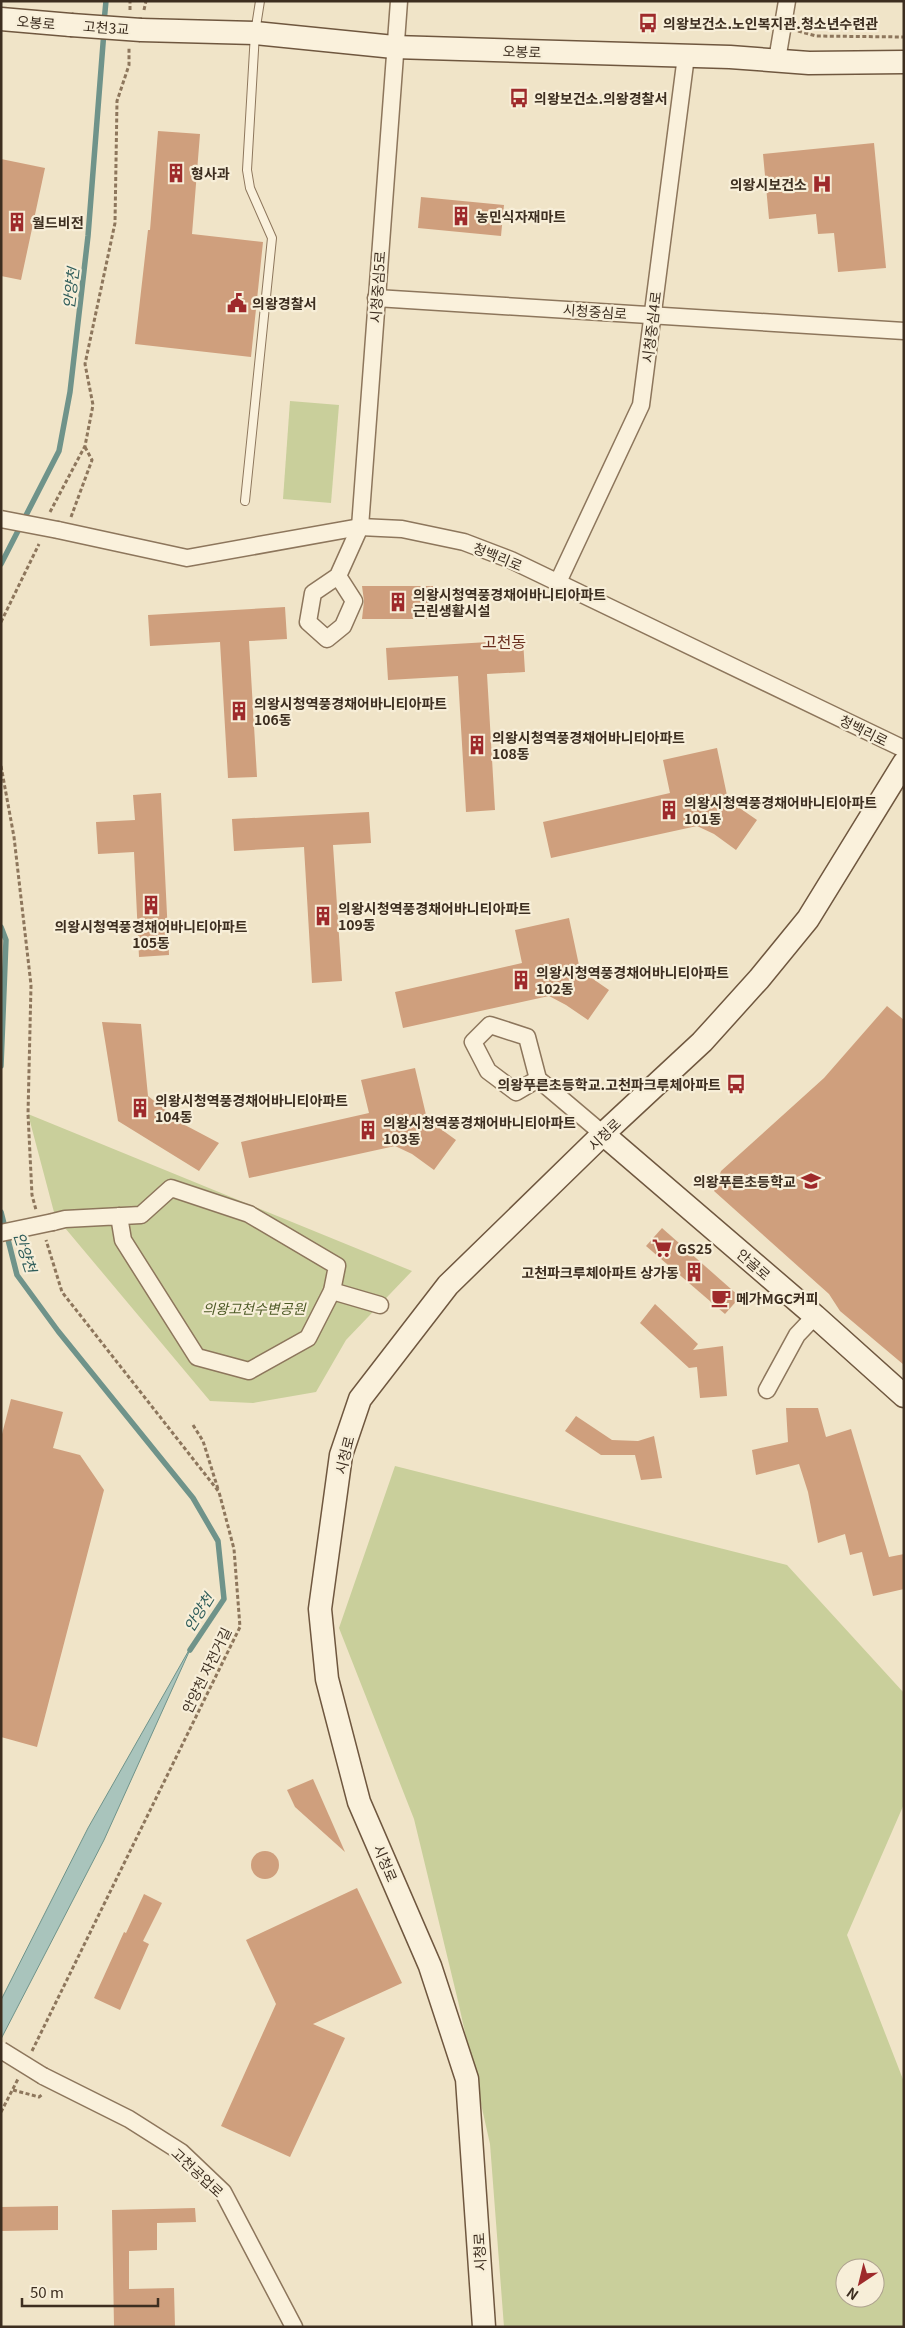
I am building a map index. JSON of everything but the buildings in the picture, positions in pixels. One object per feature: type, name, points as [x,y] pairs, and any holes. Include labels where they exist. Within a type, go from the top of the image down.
[{"type":"street","name":"시청중심5로","points":[[360,527],[394,47],[399,1]]},
{"type":"street","points":[[777,60],[787,1]]},
{"type":"street","name":"오봉로","points":[[1,19],[71,25]]},
{"type":"street","name":"고천3교","points":[[71,25],[133,32]]},
{"type":"street","name":"오봉로","points":[[133,32],[255,33],[394,47],[686,56],[809,63],[904,62]]},
{"type":"street","name":"시청중심4로","points":[[558,582],[641,405],[686,56]]},
{"type":"street","name":"시청중심로","points":[[376,298],[904,331]]},
{"type":"street","name":"청백리로","points":[[1,519],[57,527],[187,558],[360,527],[402,528],[464,542],[511,560],[558,582],[904,749]]},
{"type":"street","points":[[338,576],[360,527]]},
{"type":"street","name":"시청로","points":[[484,2327],[467,2079],[430,1966],[359,1802],[327,1679],[320,1609],[341,1455],[360,1399],[448,1285],[603,1134],[702,1042],[759,979],[808,919],[904,763]]},
{"type":"street","points":[[538,1079],[603,1134]]},
{"type":"street","name":"안골로","points":[[603,1134],[815,1316],[904,1396]]},
{"type":"street","points":[[1,1233],[65,1219],[119,1216],[141,1215],[171,1188],[248,1214],[337,1266],[332,1291],[308,1338],[249,1371],[197,1357],[123,1240],[119,1216]]},
{"type":"street","points":[[332,1291],[380,1305]]},
{"type":"street","points":[[767,1390],[796,1335],[815,1316]]},
{"type":"street","name":"고천공업로","points":[[1,2050],[43,2076],[129,2119],[181,2152],[223,2192],[294,2327]]},
{"type":"lane","points":[[246,501],[272,238],[250,188],[247,170],[255,33],[260,1]]},
{"type":"path","points":[[57,527],[85,446],[93,406],[85,364],[115,223],[117,101],[129,65],[133,32],[130,1]]},
{"type":"path","points":[[782,26],[816,36],[904,37]]},
{"type":"path","points":[[57,527],[92,460],[85,446]]},
{"type":"path","points":[[1,622],[39,542]]},
{"type":"path","points":[[1,766],[14,837],[32,986],[28,1114],[32,1194],[37,1212]]},
{"type":"path","name":"안양천 자전거길","points":[[29,2057],[240,1627],[234,1549],[219,1492],[62,1292],[45,1239]]},
{"type":"path","points":[[193,1425],[203,1441],[219,1492]]},
{"type":"path","points":[[1,2112],[20,2075]]},
{"type":"green space","points":[[290,401],[339,405],[331,503],[283,499]]},
{"type":"green space","name":"의왕고천수변공원","points":[[28,1114],[412,1271],[346,1340],[316,1392],[253,1403],[210,1401],[55,1216]]},
{"type":"green space","points":[[395,1466],[787,1565],[904,1693],[904,1804],[847,1935],[904,2082],[904,2327],[504,2327],[490,2144],[414,1819],[339,1628]]},
{"type":"water","points":[[193,1643],[104,1840],[1,2039],[1,2000],[88,1828]]},
{"type":"waterway","name":"안양천","points":[[104,22],[106,1]]},
{"type":"waterway","name":"안양천","points":[[1,564],[59,451],[70,392],[88,236],[104,31]]},
{"type":"waterway","name":"안양천","points":[[1,927],[6,940],[1,1066]]},
{"type":"waterway","name":"안양천","points":[[1,1212],[17,1275],[58,1331],[193,1498],[218,1541],[224,1599],[190,1650]]},
{"type":"place","name":"의왕보건소.노인복지관.청소년수련관","points":[[648,23]]},
{"type":"place","name":"의왕보건소.의왕경찰서","points":[[519,98]]},
{"type":"place","name":"형사과","points":[[176,173]]},
{"type":"place","name":"의왕시보건소","points":[[822,184]]},
{"type":"place","name":"농민식자재마트","points":[[461,216]]},
{"type":"place","name":"월드비전","points":[[17,222]]},
{"type":"place","name":"의왕경찰서","points":[[237,303]]},
{"type":"place","name":"의왕시청역풍경채어바니티아파트 근린생활시설","points":[[398,602]]},
{"type":"place","name":"의왕시청역풍경채어바니티아파트 106동","points":[[239,711]]},
{"type":"place","name":"의왕시청역풍경채어바니티아파트 108동","points":[[477,745]]},
{"type":"place","name":"의왕시청역풍경채어바니티아파트 101동","points":[[669,810]]},
{"type":"place","name":"의왕시청역풍경채어바니티아파트 105동","points":[[151,905]]},
{"type":"place","name":"의왕시청역풍경채어바니티아파트 109동","points":[[323,916]]},
{"type":"place","name":"의왕시청역풍경채어바니티아파트 102동","points":[[521,980]]},
{"type":"place","name":"의왕푸른초등학교.고천파크루체아파트","points":[[736,1084]]},
{"type":"place","name":"의왕시청역풍경채어바니티아파트 104동","points":[[140,1108]]},
{"type":"place","name":"의왕시청역풍경채어바니티아파트 103동","points":[[368,1130]]},
{"type":"place","name":"의왕푸른초등학교","points":[[811,1181]]},
{"type":"place","name":"GS25","points":[[662,1248]]},
{"type":"place","name":"고천파크루체아파트 상가동","points":[[694,1272]]},
{"type":"place","name":"메가MGC커피","points":[[721,1298]]},
{"type":"district","name":"고천동","points":[[504,641]]}]
